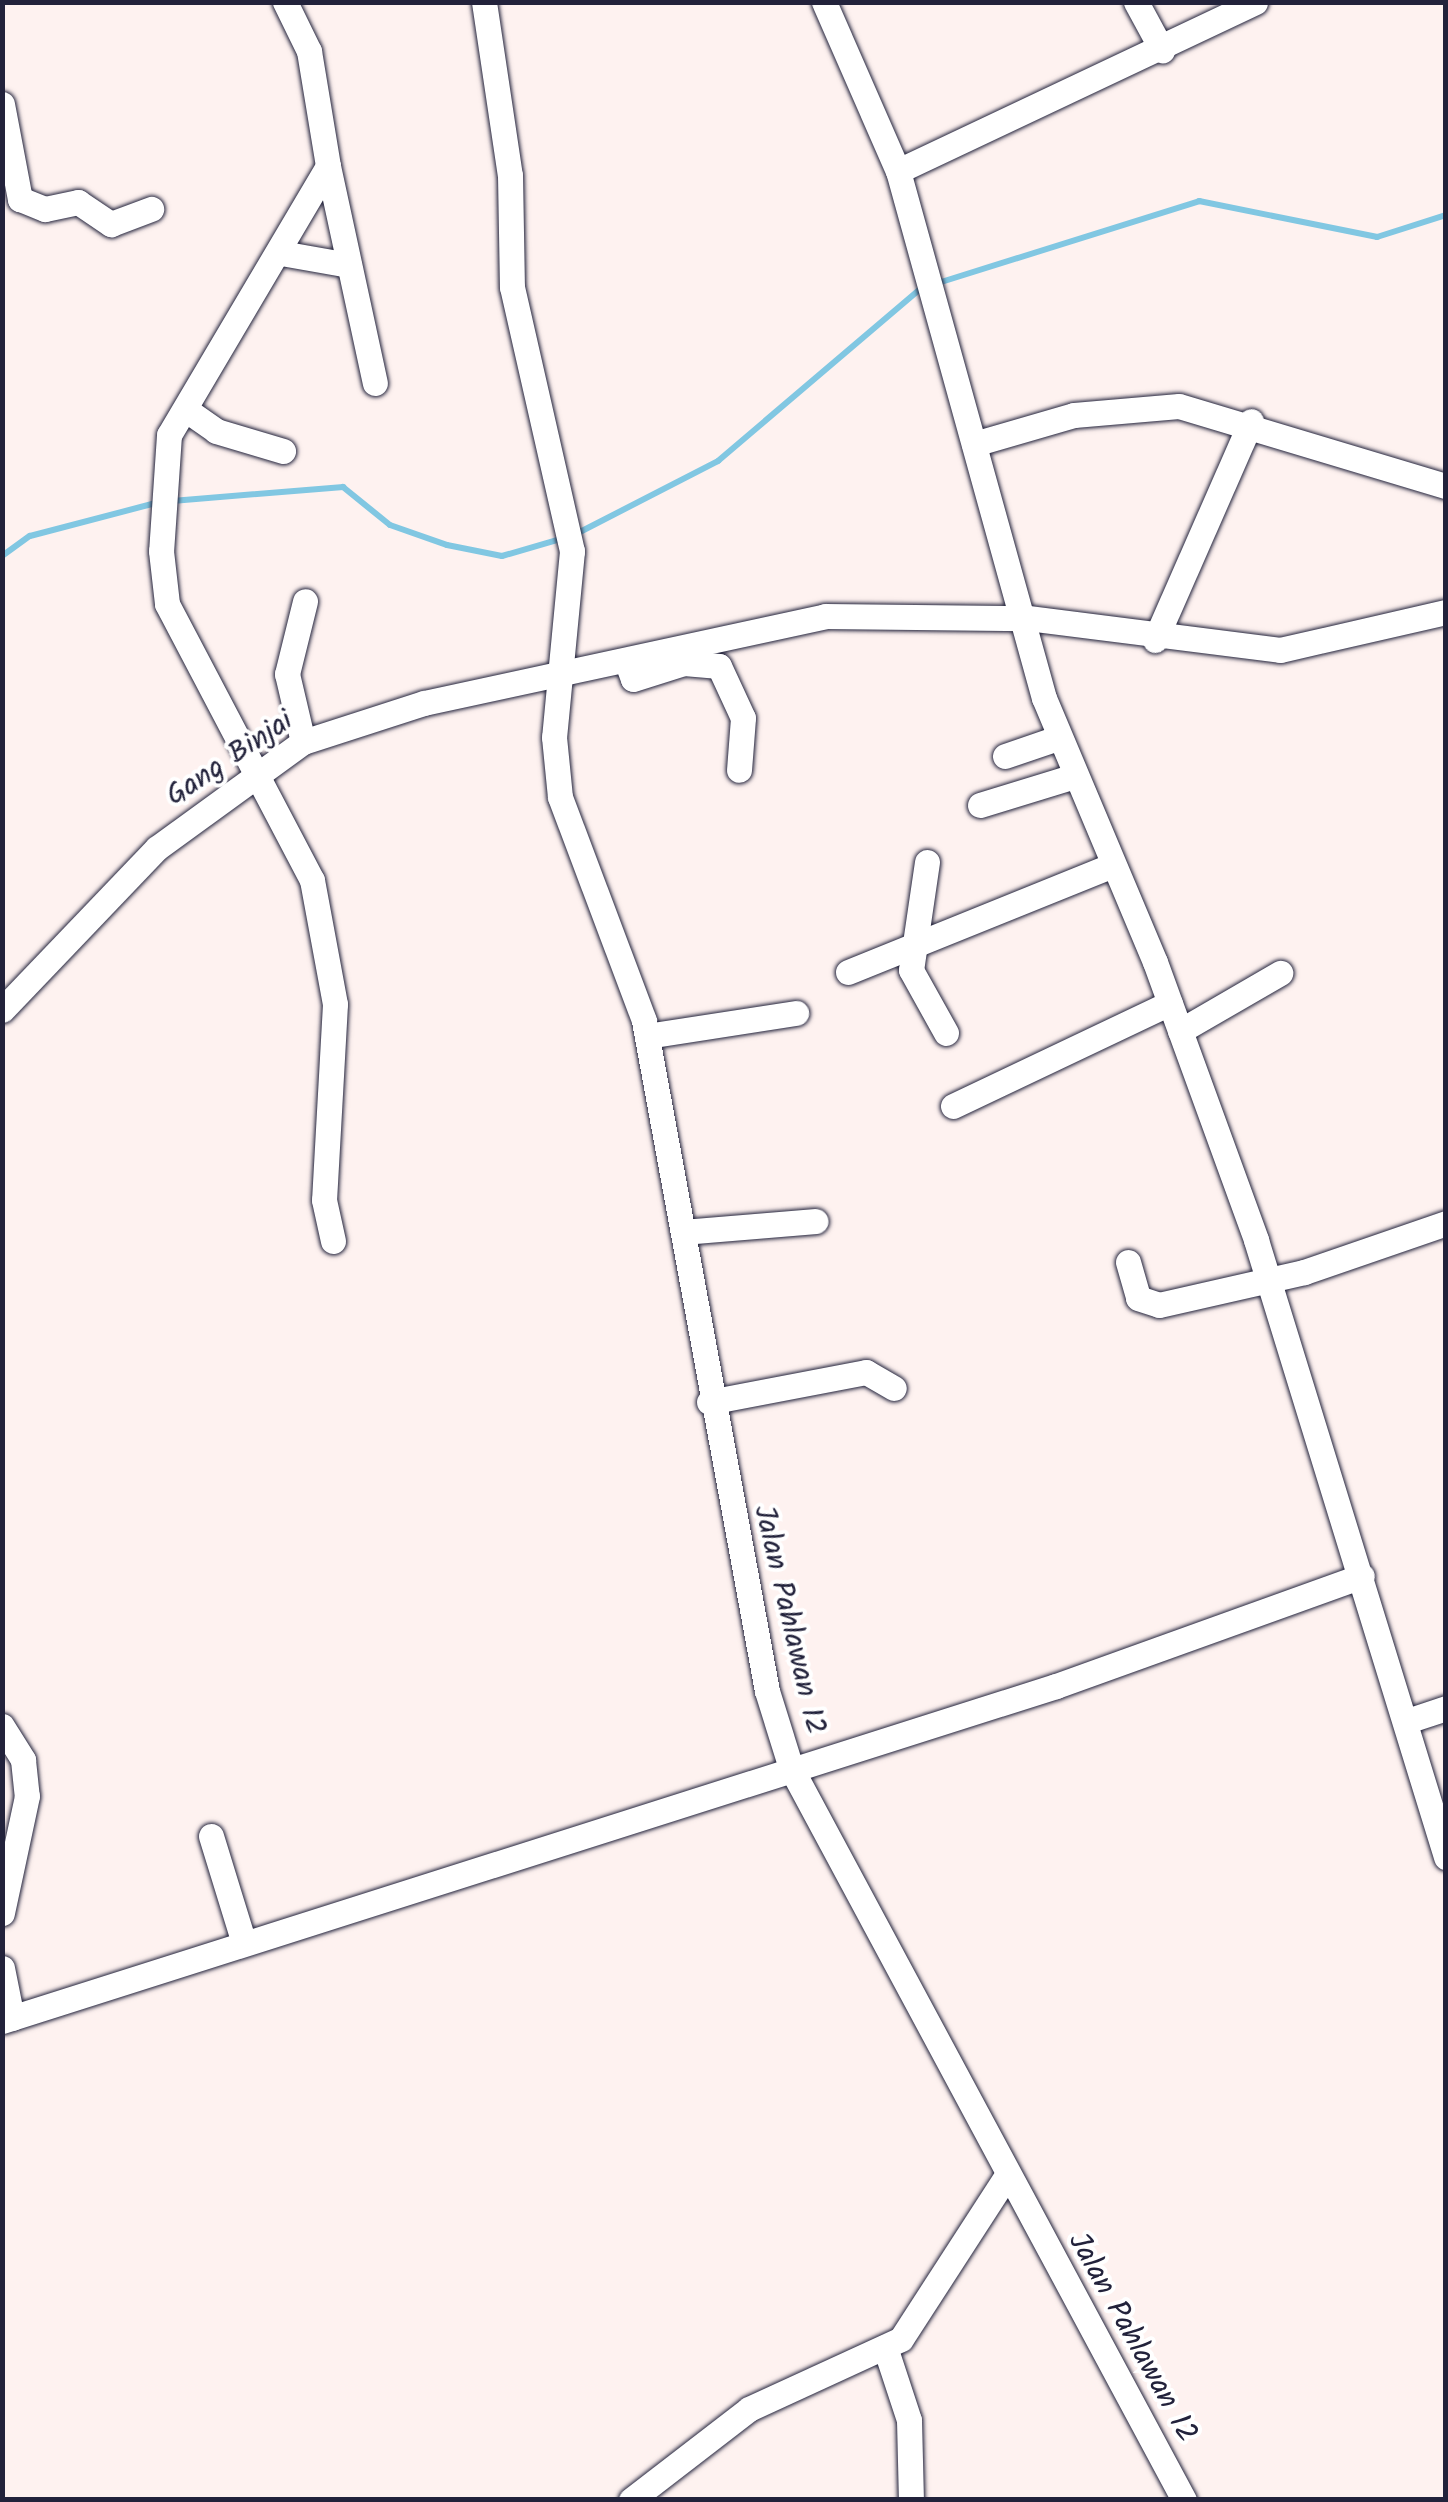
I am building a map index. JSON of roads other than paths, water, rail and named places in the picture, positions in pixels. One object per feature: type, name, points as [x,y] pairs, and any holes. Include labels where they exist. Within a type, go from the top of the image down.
[{"type":"street","points":[[285,2],[309,51],[328,166],[375,383]]},
{"type":"street","name":"Jalan Pahlawan 12","points":[[484,2],[510,175],[512,288],[570,538],[560,678],[560,797],[647,1036],[709,1402],[791,1768],[1006,2177],[1184,2500]]},
{"type":"street","points":[[824,2],[898,171],[974,444],[1028,618],[1058,738],[1170,1004],[1267,1279],[1407,1720],[1446,1857]]},
{"type":"street","points":[[1136,2],[1162,50]]},
{"type":"street","points":[[898,171],[1162,50],[1255,2]]},
{"type":"street","points":[[2,104],[20,199],[45,209],[78,202],[111,224],[151,209]]},
{"type":"street","points":[[328,166],[281,253],[169,435],[160,499],[167,604],[312,880],[334,1004],[324,1200],[332,1241]]},
{"type":"street","points":[[281,253],[349,264]]},
{"type":"street","points":[[974,444],[1126,410],[1179,406],[1251,421],[1446,486]]},
{"type":"street","points":[[185,409],[216,431],[283,451]]},
{"type":"street","points":[[1156,640],[1251,421]]},
{"type":"street","points":[[303,742],[287,674],[306,601]]},
{"type":"street","name":"Gang Binjai","points":[[2,1010],[157,848],[303,742],[424,702],[560,678],[825,616],[1028,618],[1156,640],[1280,650],[1446,612]]},
{"type":"street","points":[[626,660],[634,679],[684,663],[719,666],[743,718],[739,770]]},
{"type":"street","points":[[1006,756],[1058,738]]},
{"type":"street","points":[[980,806],[1074,776]]},
{"type":"street","points":[[927,862],[914,948],[913,984],[946,1033]]},
{"type":"street","points":[[848,972],[1113,865]]},
{"type":"street","points":[[1180,1031],[1280,973]]},
{"type":"street","points":[[953,1106],[1170,1004]]},
{"type":"street","points":[[647,1036],[796,1013]]},
{"type":"street","points":[[683,1232],[816,1220]]},
{"type":"street","points":[[1128,1262],[1138,1298],[1150,1305],[1267,1279],[1446,1223]]},
{"type":"street","points":[[709,1402],[866,1372],[894,1388]]},
{"type":"street","points":[[2,1968],[7,2019],[791,1768],[1362,1576]]},
{"type":"street","points":[[1407,1720],[1446,1708]]},
{"type":"street","points":[[2,1726],[22,1760],[27,1796],[2,1913]]},
{"type":"street","points":[[211,1836],[244,1943]]},
{"type":"street","points":[[630,2500],[750,2409],[885,2347],[928,2308],[963,2234],[1006,2177]]},
{"type":"street","points":[[885,2347],[909,2420],[911,2500]]},
{"type":"waterway","points":[[938,283],[1199,201],[1377,237],[1446,215]]},
{"type":"waterway","points":[[576,534],[718,461],[921,288]]},
{"type":"waterway","points":[[172,501],[343,487],[390,525],[447,545],[502,556],[564,538]]},
{"type":"waterway","points":[[2,556],[30,536],[160,502]]}]
